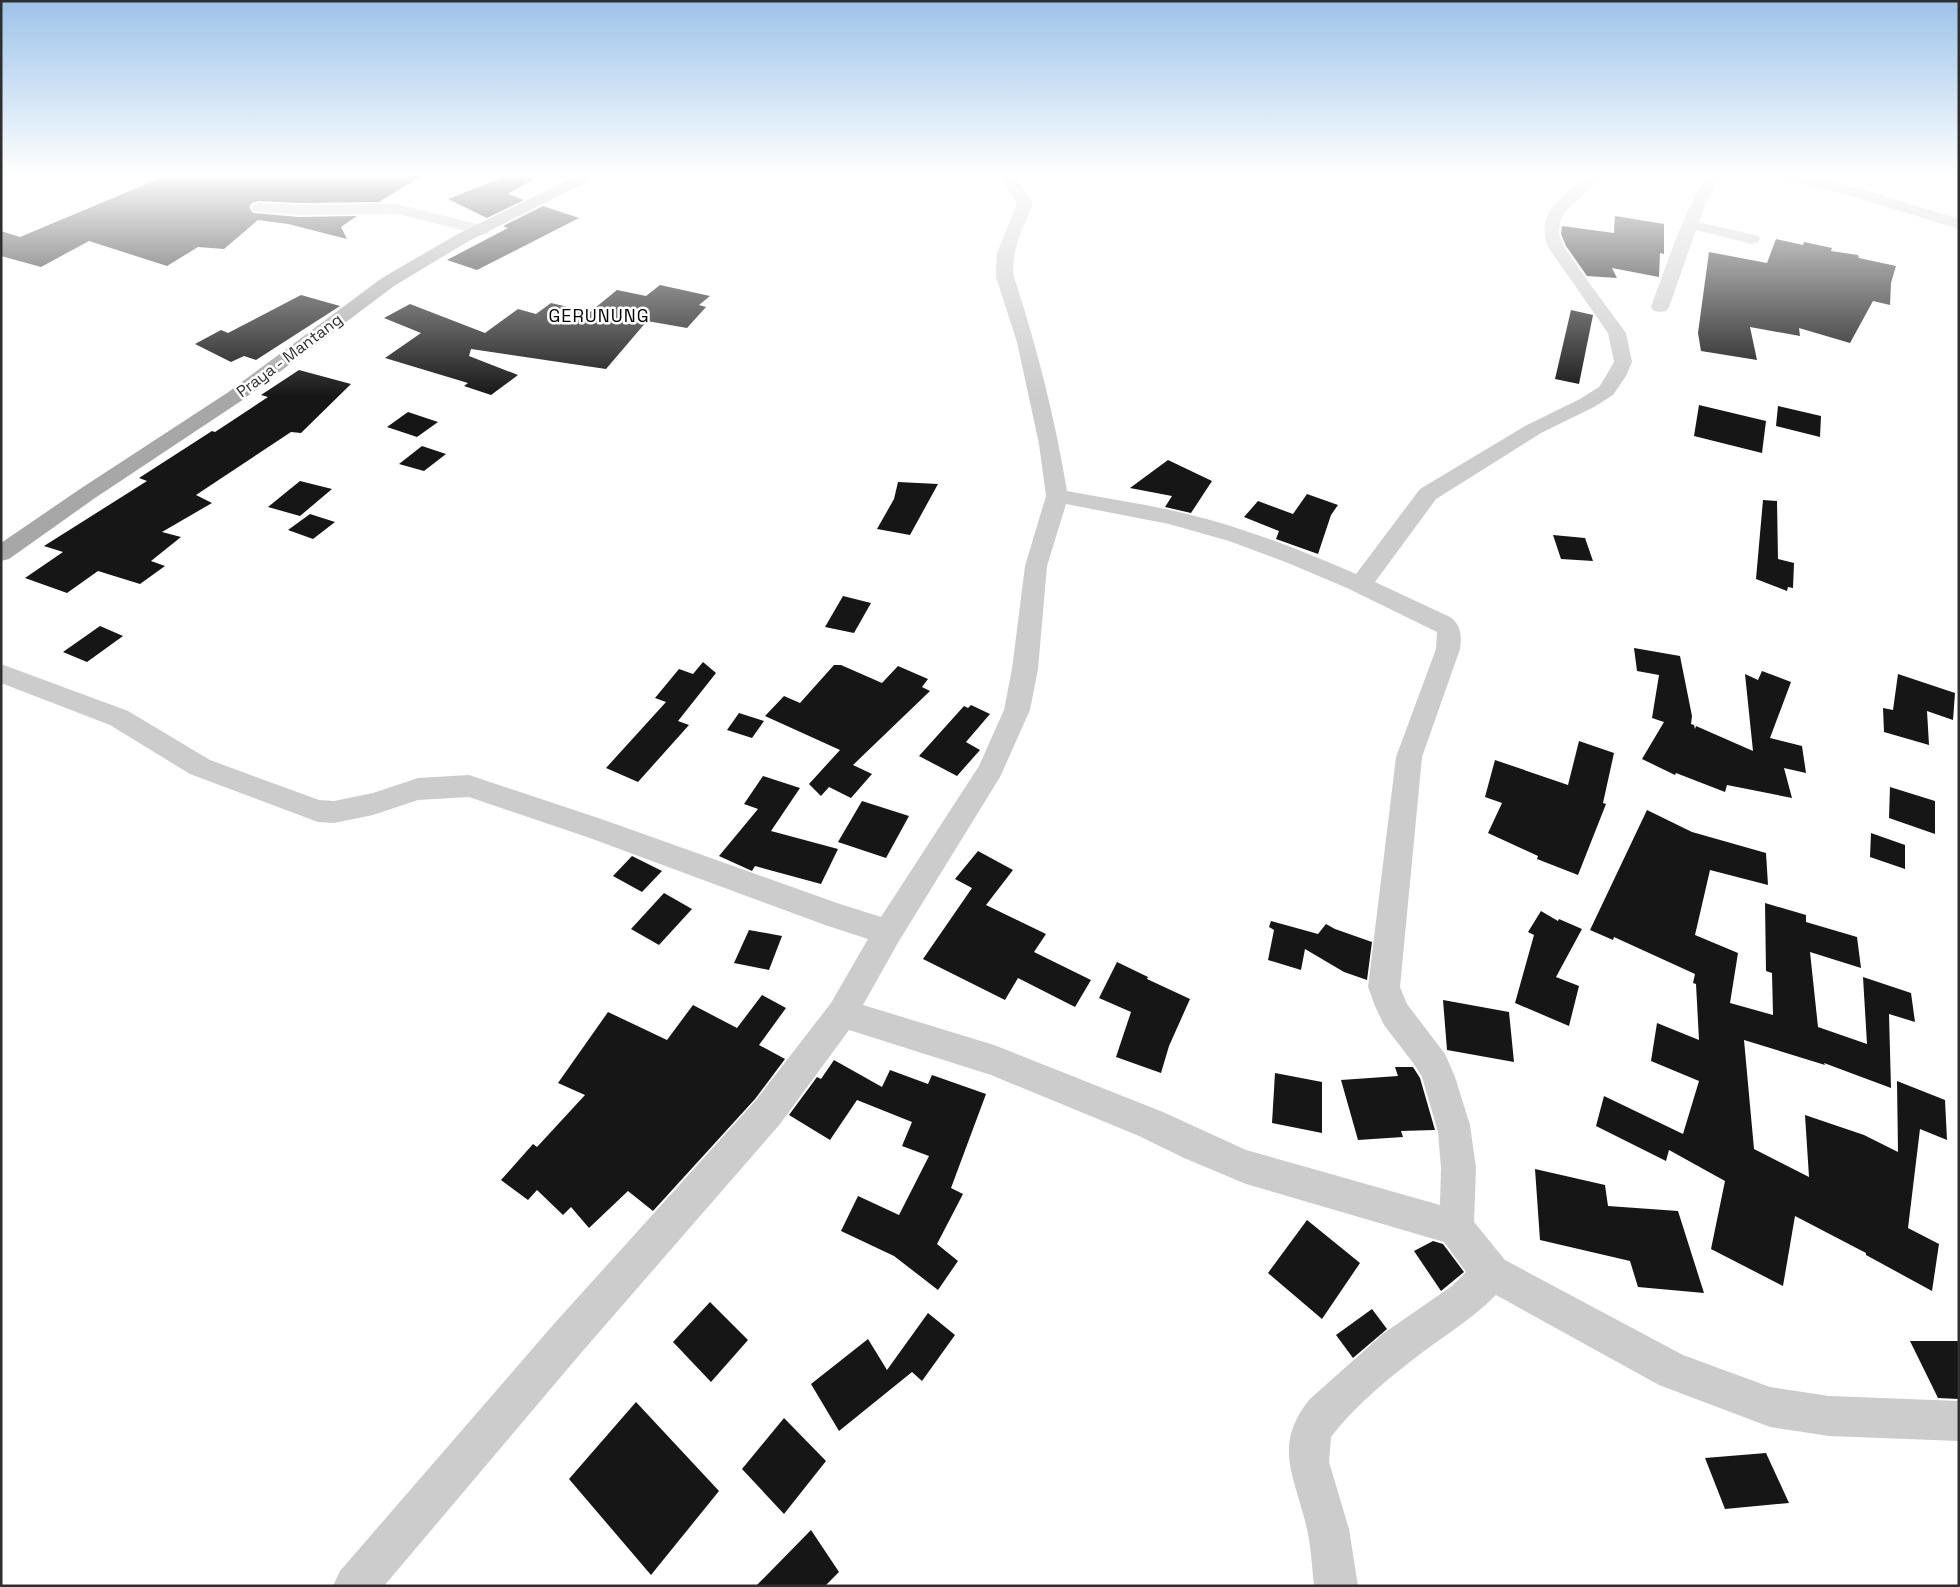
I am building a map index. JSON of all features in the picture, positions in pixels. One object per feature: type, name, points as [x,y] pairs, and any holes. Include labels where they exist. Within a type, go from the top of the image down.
[{"type":"main road","name":"Praya - Mantang","points":[[3,552],[65,508],[264,376],[389,281],[447,249]]},
{"type":"street","points":[[355,1586],[567,1339],[768,1112],[842,1012],[888,932],[990,770],[1017,710],[1025,669],[1036,566],[1057,496],[1049,444],[1026,342],[1005,277],[1007,249]]},
{"type":"street","points":[[1361,584],[1428,494],[1534,429],[1587,403],[1606,390],[1616,376],[1623,362],[1617,333],[1557,249]]},
{"type":"street","points":[[1660,307],[1680,249]]},
{"type":"street","points":[[1057,496],[1205,526],[1289,554],[1361,584],[1448,628],[1450,634],[1448,649],[1410,757],[1384,987],[1388,1005],[1394,1015],[1427,1054],[1439,1079],[1455,1130],[1459,1194],[1455,1227]]},
{"type":"street","points":[[1,673],[119,718],[200,767],[318,811],[334,812],[373,804],[418,789],[469,786],[597,829],[836,916],[888,932]]},
{"type":"street","points":[[842,1012],[994,1060],[1151,1124],[1196,1146],[1246,1166],[1455,1227],[1492,1273],[1673,1371],[1770,1407],[1829,1416],[1959,1421]]},
{"type":"street","points":[[1336,1586],[1328,1529],[1310,1462],[1309,1440],[1316,1423],[1358,1381],[1398,1347],[1465,1299],[1492,1273]]},
{"type":"building","points":[[1,249],[74,249],[41,267],[1,256]]},
{"type":"building","points":[[114,249],[195,249],[167,266]]},
{"type":"building","points":[[468,249],[518,249],[477,270],[447,260]]},
{"type":"building","points":[[1568,249],[1664,249],[1664,254],[1660,253],[1659,277],[1612,268],[1617,278],[1587,276]]},
{"type":"building","points":[[1772,249],[1832,249],[1831,251],[1858,255],[1859,258],[1896,266],[1891,283],[1890,305],[1873,301],[1850,343],[1799,328],[1800,336],[1750,327],[1757,360],[1701,351],[1698,333],[1709,252],[1767,263]]},
{"type":"building","points":[[660,285],[710,296],[699,305],[706,307],[687,328],[647,321],[606,369],[471,349],[469,356],[518,375],[491,395],[464,386],[468,383],[385,358],[421,333],[384,318],[410,304],[485,333],[518,309],[536,314],[551,303],[590,312],[617,290],[646,296]]},
{"type":"building","points":[[301,295],[340,306],[256,360],[244,356],[231,362],[195,344],[221,330],[228,333]]},
{"type":"building","points":[[1571,310],[1593,315],[1579,384],[1555,379]]},
{"type":"building","points":[[299,370],[351,384],[301,433],[291,432],[196,495],[212,503],[162,532],[181,537],[151,561],[165,566],[140,584],[98,571],[67,593],[25,578],[63,552],[44,546],[147,481],[139,478],[268,397],[261,395]]},
{"type":"building","points":[[1699,405],[1766,421],[1762,453],[1694,436]]},
{"type":"building","points":[[1778,406],[1821,416],[1820,437],[1776,426]]},
{"type":"building","points":[[408,412],[438,422],[417,437],[387,427]]},
{"type":"building","points":[[422,446],[446,454],[424,471],[399,464]]},
{"type":"building","points":[[1168,460],[1212,481],[1191,513],[1165,507],[1172,496],[1130,488]]},
{"type":"building","points":[[300,481],[332,489],[300,516],[268,507]]},
{"type":"building","points":[[898,482],[938,484],[910,535],[877,529],[894,499]]},
{"type":"building","points":[[1307,494],[1338,505],[1331,515],[1318,554],[1276,539],[1279,531],[1244,517],[1258,501],[1293,514]]},
{"type":"building","points":[[1763,500],[1777,501],[1778,559],[1794,563],[1793,588],[1788,587],[1787,591],[1756,579]]},
{"type":"building","points":[[310,514],[335,522],[313,539],[288,530]]},
{"type":"building","points":[[1553,535],[1585,538],[1593,561],[1561,559]]},
{"type":"building","points":[[843,596],[871,603],[854,633],[825,627]]},
{"type":"building","points":[[100,626],[123,636],[87,662],[63,652]]},
{"type":"building","points":[[1634,648],[1680,656],[1692,716],[1691,724],[1694,725],[1695,729],[1696,726],[1753,751],[1745,674],[1758,680],[1762,671],[1791,682],[1770,738],[1802,746],[1806,773],[1784,768],[1792,798],[1727,785],[1725,792],[1676,773],[1675,775],[1642,759],[1664,722],[1652,718],[1659,675],[1637,671]]},
{"type":"building","points":[[703,662],[716,673],[678,721],[689,725],[638,782],[606,768],[666,702],[655,698],[679,669],[693,674]]},
{"type":"building","points":[[834,665],[841,665],[882,683],[898,666],[928,679],[922,687],[930,691],[853,765],[872,774],[851,798],[829,787],[821,796],[809,784],[840,750],[765,716],[784,696],[800,703]]},
{"type":"building","points":[[1898,674],[1955,693],[1953,720],[1927,711],[1929,745],[1884,732],[1883,708],[1893,710]]},
{"type":"building","points":[[971,705],[990,714],[966,742],[980,750],[957,776],[919,756],[964,706],[968,708]]},
{"type":"building","points":[[739,713],[764,721],[752,738],[727,730]]},
{"type":"building","points":[[1579,741],[1614,753],[1603,803],[1606,804],[1578,875],[1537,859],[1538,856],[1488,833],[1502,803],[1485,797],[1495,760],[1568,785]]},
{"type":"building","points":[[763,776],[800,788],[771,831],[838,849],[821,884],[755,866],[752,871],[719,856],[758,809],[744,804]]},
{"type":"building","points":[[1890,787],[1935,801],[1935,834],[1889,818]]},
{"type":"building","points":[[862,801],[909,816],[886,858],[838,842]]},
{"type":"building","points":[[1647,810],[1692,832],[1766,853],[1768,885],[1710,870],[1695,935],[1738,953],[1730,1003],[1773,1015],[1772,973],[1766,971],[1765,903],[1806,915],[1806,922],[1857,937],[1861,968],[1810,952],[1818,1027],[1867,1044],[1863,977],[1911,993],[1915,1022],[1889,1014],[1891,1088],[1824,1063],[1825,1065],[1744,1040],[1754,1149],[1809,1177],[1805,1115],[1864,1135],[1898,1152],[1897,1081],[1945,1100],[1947,1140],[1920,1129],[1908,1228],[1939,1244],[1932,1291],[1866,1255],[1866,1253],[1795,1216],[1783,1286],[1711,1249],[1725,1181],[1669,1150],[1666,1161],[1596,1126],[1604,1096],[1683,1134],[1699,1081],[1651,1061],[1657,1023],[1699,1040],[1696,984],[1693,983],[1695,974],[1614,937],[1613,940],[1590,930]]},
{"type":"building","points":[[1871,833],[1905,845],[1905,869],[1870,857]]},
{"type":"building","points":[[978,851],[1013,870],[986,905],[1046,934],[1034,952],[1091,980],[1075,1007],[1018,978],[1005,1000],[923,959],[972,888],[955,879]]},
{"type":"building","points":[[632,856],[662,871],[642,892],[613,876]]},
{"type":"building","points":[[664,893],[692,909],[659,945],[631,929]]},
{"type":"building","points":[[1541,911],[1558,921],[1559,919],[1582,929],[1556,977],[1579,986],[1569,1026],[1515,1003],[1534,935],[1528,932]]},
{"type":"building","points":[[1271,921],[1318,934],[1326,924],[1372,942],[1367,980],[1344,972],[1305,949],[1301,970],[1268,960],[1274,930],[1269,927]]},
{"type":"building","points":[[749,930],[782,936],[769,970],[734,963]]},
{"type":"building","points":[[1117,962],[1148,977],[1147,979],[1190,999],[1169,1046],[1161,1073],[1116,1057],[1131,1012],[1099,998]]},
{"type":"building","points":[[762,995],[786,1008],[759,1045],[785,1059],[755,1099],[653,1211],[628,1191],[589,1228],[571,1207],[563,1215],[537,1190],[528,1200],[501,1180],[533,1144],[537,1147],[585,1095],[558,1083],[608,1012],[667,1040],[693,1005],[737,1028]]},
{"type":"building","points":[[1443,1000],[1509,1012],[1514,1062],[1447,1050]]},
{"type":"building","points":[[834,1060],[882,1087],[890,1070],[928,1084],[932,1075],[986,1094],[951,1188],[963,1194],[937,1244],[958,1261],[938,1290],[894,1256],[841,1231],[858,1196],[899,1215],[929,1156],[902,1146],[912,1122],[857,1100],[830,1140],[789,1115],[817,1077],[821,1079]]},
{"type":"building","points":[[1395,1067],[1413,1067],[1420,1078],[1435,1130],[1401,1131],[1403,1137],[1358,1140],[1341,1080],[1398,1076]]},
{"type":"building","points":[[1275,1073],[1322,1082],[1322,1133],[1272,1123]]},
{"type":"building","points":[[1535,1169],[1605,1185],[1608,1206],[1678,1211],[1704,1293],[1638,1287],[1630,1261],[1540,1240]]},
{"type":"building","points":[[1307,1220],[1360,1263],[1322,1319],[1268,1273]]},
{"type":"building","points":[[1433,1241],[1443,1244],[1464,1272],[1441,1291],[1414,1251]]},
{"type":"building","points":[[710,1302],[748,1340],[711,1382],[673,1342]]},
{"type":"building","points":[[1372,1309],[1387,1329],[1353,1358],[1336,1335]]},
{"type":"building","points":[[928,1313],[955,1335],[922,1381],[912,1372],[839,1431],[811,1384],[868,1339],[887,1370]]},
{"type":"building","points":[[1910,1341],[1959,1341],[1959,1399],[1938,1398]]},
{"type":"building","points":[[636,1402],[719,1491],[651,1575],[569,1479]]},
{"type":"building","points":[[784,1418],[826,1461],[784,1514],[742,1469]]},
{"type":"building","points":[[1766,1453],[1789,1503],[1725,1509],[1705,1458]]},
{"type":"building","points":[[811,1530],[839,1572],[825,1586],[756,1586]]},
{"type":"district","name":"GERUNUNG","points":[[599,316]]}]
